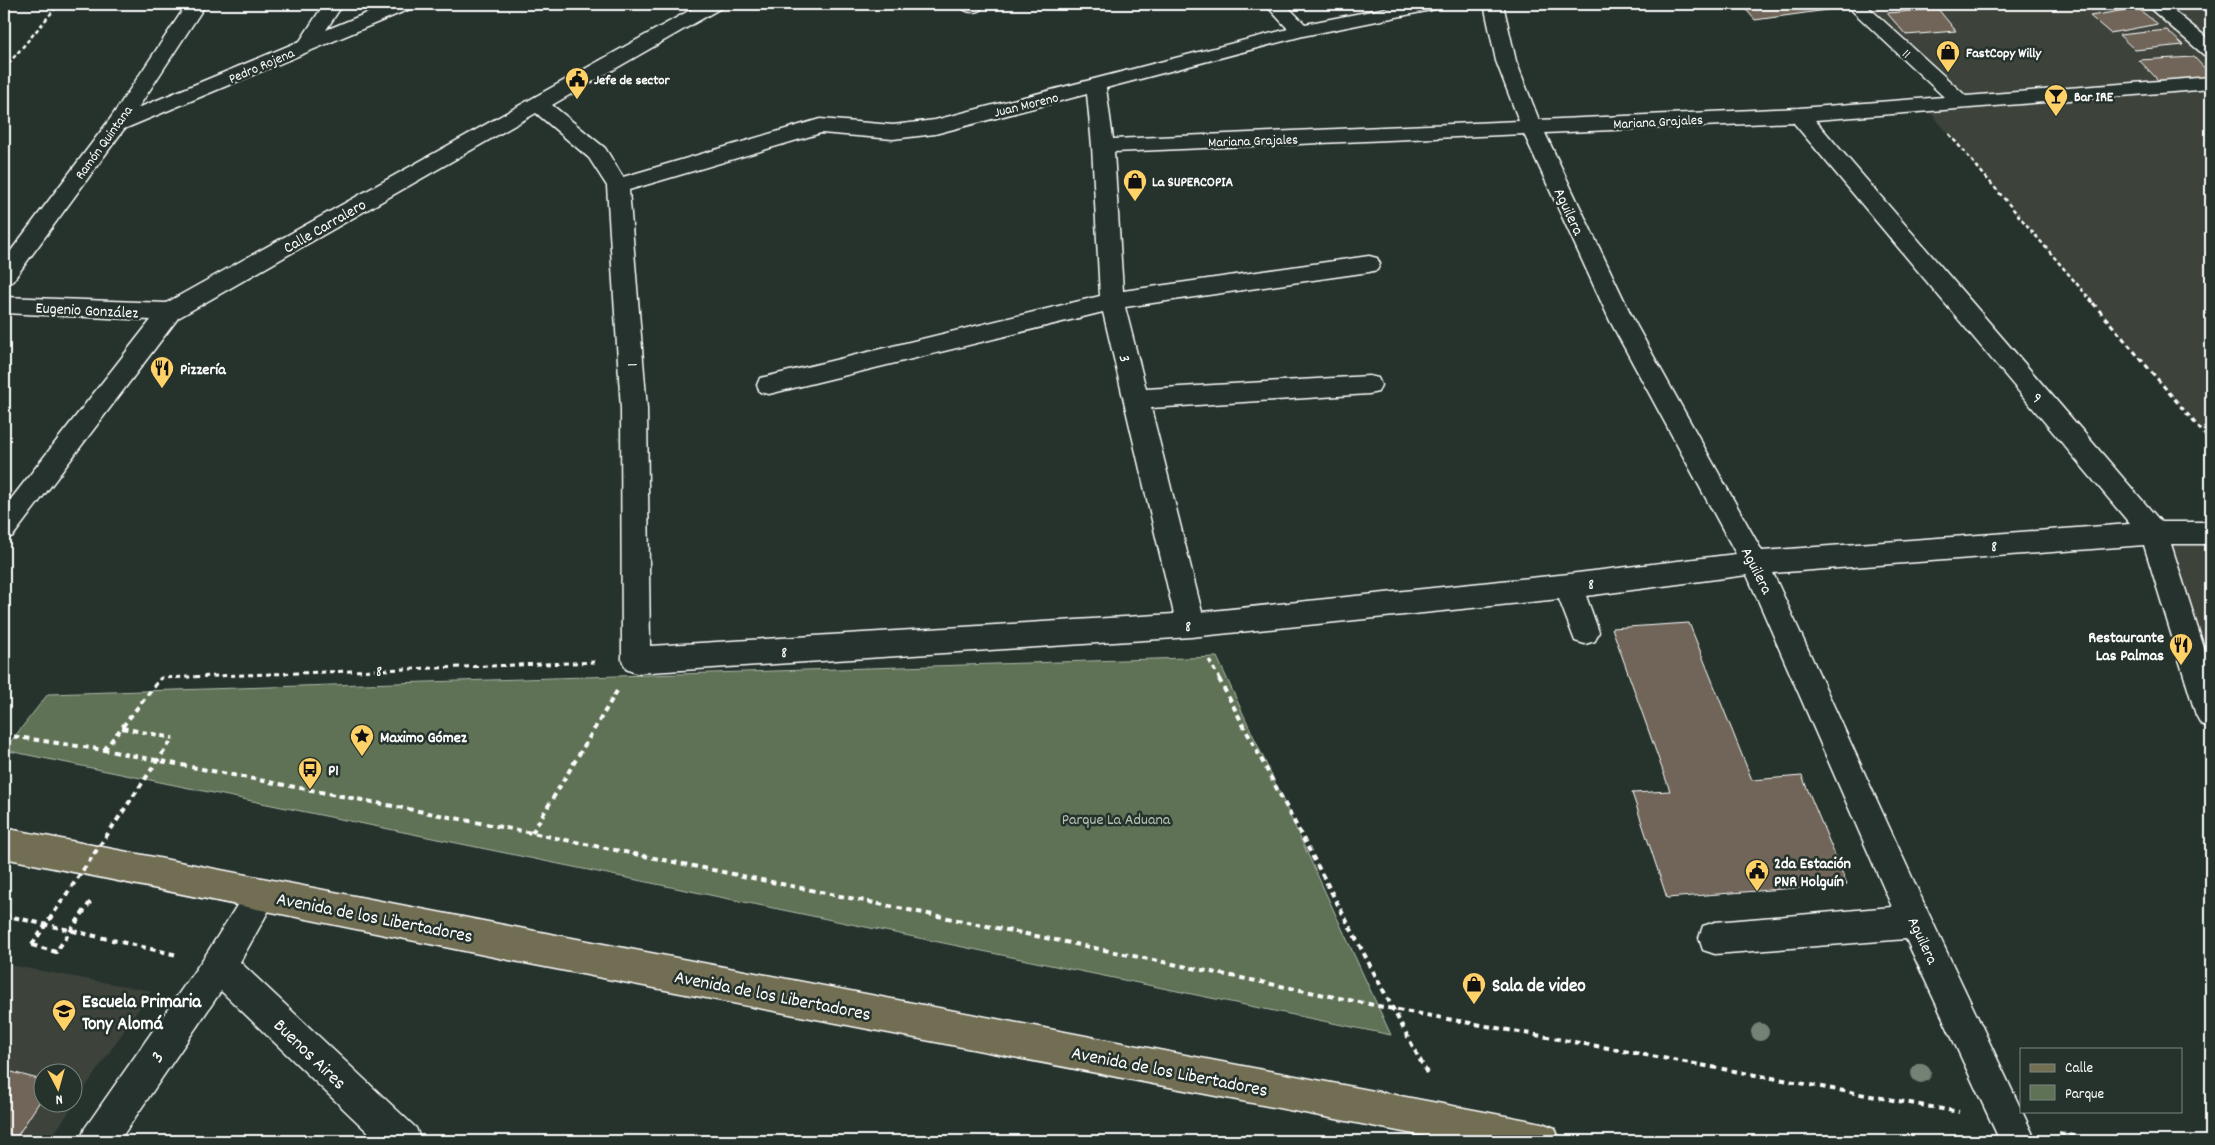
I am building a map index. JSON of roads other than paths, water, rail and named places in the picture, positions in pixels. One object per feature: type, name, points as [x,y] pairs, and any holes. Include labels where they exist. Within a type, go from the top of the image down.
[{"type":"main road","name":"Avenida de los Libertadores","points":[[4,843],[1465,1131],[1542,1141]]},
{"type":"street","name":"Ramón Quintana","points":[[4,276],[117,124],[196,4]]},
{"type":"street","points":[[306,46],[333,4]]},
{"type":"street","name":"Pedro Rojena","points":[[117,124],[405,4]]},
{"type":"street","name":"Calle Carralero","points":[[4,528],[170,312],[714,4]]},
{"type":"street","points":[[1274,4],[1302,31]]},
{"type":"street","name":"Juan Moreno","points":[[618,186],[820,126],[893,132],[935,127],[1302,31],[1434,4]]},
{"type":"street","name":"Aguilera","points":[[1493,4],[1506,61],[1532,128],[1622,321],[1755,563],[1915,922],[2014,1131]]},
{"type":"street","name":"11","points":[[1854,4],[1961,102]]},
{"type":"street","points":[[2154,4],[2211,51]]},
{"type":"street","name":"Mariana Grajales","points":[[1103,146],[1799,115],[2211,83]]},
{"type":"street","name":"3","points":[[1096,86],[1103,146],[1112,301],[1191,625]]},
{"type":"street","name":"1","points":[[538,104],[597,153],[618,186],[634,409],[636,660]]},
{"type":"street","name":"9","points":[[1799,115],[2154,534],[2211,715]]},
{"type":"street","points":[[769,385],[1112,301],[1369,264]]},
{"type":"street","name":"Eugenio González","points":[[4,305],[170,312]]},
{"type":"street","points":[[1136,399],[1369,385]]},
{"type":"street","name":"8","points":[[636,660],[1191,625],[1569,586],[1755,563],[2154,534],[2211,533]]},
{"type":"street","points":[[1569,586],[1585,632]]},
{"type":"street","name":"3","points":[[98,1141],[219,965],[262,894]]},
{"type":"street","points":[[1715,938],[1795,930],[1915,922]]},
{"type":"street","name":"Buenos Aires","points":[[219,965],[403,1141]]},
{"type":"place","name":"FastCopy Willy","points":[[1948,73]]},
{"type":"place","name":"Jefe de sector","points":[[577,100]]},
{"type":"place","name":"Bar IRE","points":[[2056,117]]},
{"type":"place","name":"La SUPERCOPIA","points":[[1135,202]]},
{"type":"place","name":"Pizzería","points":[[162,389]]},
{"type":"place","name":"Restaurante Las Palmas","points":[[2181,666]]},
{"type":"place","name":"Maximo Gómez","points":[[362,757]]},
{"type":"place","name":"P1","points":[[310,790]]},
{"type":"place","name":"2da Estación PNR Holguín","points":[[1757,892]]},
{"type":"place","name":"Sala de video","points":[[1474,1005]]},
{"type":"place","name":"Escuela Primaria Tony Alomá","points":[[64,1032]]},
{"type":"park label","name":"Parque La Aduana","points":[[1116,818]]}]
